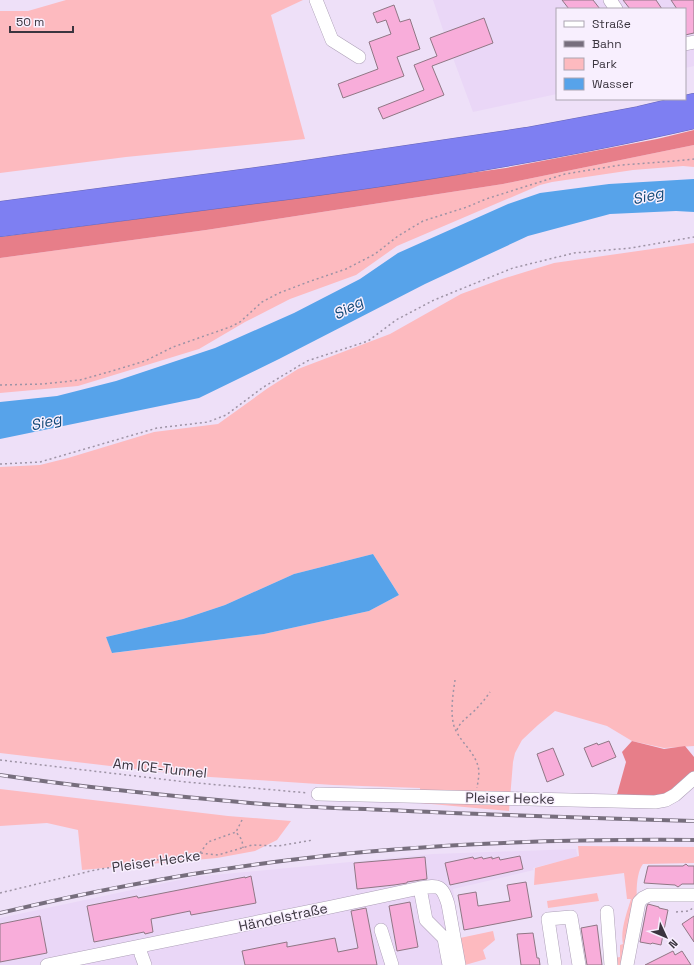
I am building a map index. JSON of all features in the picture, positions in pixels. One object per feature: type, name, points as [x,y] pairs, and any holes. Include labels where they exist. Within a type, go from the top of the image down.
[{"type":"highway","points":[[0,211],[286,174],[520,138],[639,116],[694,103]]},
{"type":"highway","points":[[0,227],[288,190],[413,172],[635,133],[694,119]]},
{"type":"highway","points":[[635,133],[694,127]]},
{"type":"street","points":[[316,0],[332,40],[359,57]]},
{"type":"street","name":"Pleiser Hecke","points":[[318,794],[655,802],[666,800],[675,795],[694,778]]},
{"type":"street","name":"Händelstraße","points":[[47,965],[434,886],[442,889],[448,904],[458,965]]},
{"type":"street","points":[[420,888],[426,920],[444,938],[449,965]]},
{"type":"street","points":[[627,965],[639,902],[649,895],[694,895]]},
{"type":"street","points":[[607,912],[611,965]]},
{"type":"street","points":[[555,965],[548,919],[572,917],[579,965]]},
{"type":"street","points":[[381,930],[392,965]]},
{"type":"street","points":[[140,946],[145,965]]},
{"type":"path","points":[[0,385],[43,384],[80,380],[145,361],[173,347],[240,322],[262,302],[279,293],[352,266],[375,254],[398,236],[423,221],[467,207],[486,199],[565,174],[621,165],[694,159]]},
{"type":"path","points":[[0,464],[40,462],[157,428],[208,422],[226,415],[262,388],[307,361],[368,341],[396,320],[434,300],[513,268],[574,253],[631,248],[694,237]]},
{"type":"path","points":[[454,680],[452,708],[454,724],[461,740],[475,759],[478,766],[479,772],[476,798]]},
{"type":"path","points":[[457,732],[457,728],[478,708],[490,692]]},
{"type":"path","name":"Am ICE-Tunnel","points":[[0,760],[186,782],[318,794]]},
{"type":"path","points":[[200,853],[208,842],[236,832],[242,820]]},
{"type":"path","points":[[236,832],[242,840],[243,848]]},
{"type":"path","name":"Pleiser Hecke","points":[[0,893],[95,870],[200,853],[218,855],[252,845],[278,846],[313,840]]},
{"type":"path","points":[[676,912],[689,911],[694,908]]},
{"type":"shaded area","points":[[433,0],[694,0],[694,66],[686,68],[686,8],[556,8],[556,94],[473,112],[453,58],[493,43],[484,18],[444,33]]},
{"type":"shaded area","points":[[694,130],[694,145],[503,184],[206,230],[0,258],[0,237],[506,168],[657,139]]},
{"type":"shaded area","points":[[632,741],[664,749],[685,746],[694,757],[694,774],[665,798],[616,798],[626,762],[622,752]]},
{"type":"shaded area","points":[[576,849],[578,857],[533,868],[534,870],[453,889],[465,965],[0,965],[0,918],[193,877],[433,854]]},
{"type":"green space","points":[[66,0],[303,0],[271,15],[305,139],[126,157],[0,173],[0,11],[28,11]]},
{"type":"green space","points":[[694,145],[694,167],[683,166],[633,170],[540,185],[397,246],[356,275],[290,299],[245,322],[199,349],[78,386],[0,393],[0,258],[206,230],[503,184]]},
{"type":"green space","points":[[694,243],[694,746],[664,748],[632,741],[607,726],[555,711],[522,740],[515,753],[509,811],[420,803],[420,788],[333,785],[195,776],[0,753],[0,467],[40,465],[154,432],[218,424],[268,388],[298,369],[390,334],[461,294],[502,279],[554,263]],"holes":[[[373,554],[399,595],[369,611],[264,634],[113,653],[106,637],[183,619],[225,605],[294,574]]]},
{"type":"green space","points":[[0,789],[228,816],[291,821],[277,840],[255,851],[217,858],[82,870],[78,830],[47,823],[0,826]]},
{"type":"green space","points":[[578,846],[694,847],[694,863],[643,864],[641,867],[637,881],[637,899],[625,965],[615,965],[614,958],[620,957],[620,945],[623,944],[623,927],[631,899],[627,899],[624,873],[534,885],[535,868],[579,856]]},
{"type":"green space","points":[[597,893],[599,901],[548,908],[547,901]]},
{"type":"green space","points":[[493,931],[495,940],[483,950],[486,959],[465,965],[460,938]]},
{"type":"water","name":"Sieg","points":[[694,179],[694,212],[676,211],[610,214],[528,236],[425,284],[279,359],[199,398],[0,439],[0,402],[57,396],[116,381],[215,348],[294,313],[360,279],[398,253],[508,204],[540,193],[609,184]]},
{"type":"water","points":[[373,554],[399,595],[369,611],[264,634],[112,653],[106,637],[183,619],[225,605],[294,574]]},
{"type":"building","points":[[562,0],[593,0],[599,8],[568,8]]},
{"type":"building","points":[[623,0],[656,0],[661,8],[629,8]]},
{"type":"building","points":[[671,0],[694,0],[694,33],[686,35],[686,8],[676,8]]},
{"type":"building","points":[[394,5],[400,22],[410,19],[420,49],[397,57],[404,76],[343,98],[338,84],[378,69],[369,42],[391,34],[386,20],[377,23],[373,13]]},
{"type":"building","points":[[484,18],[493,43],[432,66],[444,95],[383,119],[378,108],[424,90],[414,65],[437,56],[430,38]]},
{"type":"building","points":[[609,741],[616,757],[592,767],[584,748],[597,743],[598,745]]},
{"type":"building","points":[[553,748],[564,775],[547,782],[537,754]]},
{"type":"building","points":[[520,856],[523,869],[450,885],[445,863],[473,857],[474,859],[482,857],[483,859],[492,857],[492,859],[499,857],[500,860]]},
{"type":"building","points":[[425,857],[427,879],[394,885],[357,889],[354,863]]},
{"type":"building","points":[[686,864],[688,866],[694,866],[694,884],[682,884],[678,887],[675,885],[644,883],[648,866],[683,866]]},
{"type":"building","points":[[251,876],[256,903],[191,915],[190,911],[151,919],[153,932],[145,934],[144,932],[94,942],[87,906],[137,896],[138,898]]},
{"type":"building","points":[[526,882],[532,917],[464,930],[458,895],[476,892],[478,906],[510,901],[507,885]]},
{"type":"building","points":[[410,902],[418,947],[397,951],[389,906]]},
{"type":"building","points":[[648,904],[668,910],[661,945],[640,942]]},
{"type":"building","points":[[366,908],[377,965],[245,965],[242,951],[287,942],[287,947],[335,938],[338,952],[358,948],[351,911]]},
{"type":"building","points":[[40,916],[47,953],[0,962],[0,924]]},
{"type":"building","points":[[694,916],[694,942],[682,924]]},
{"type":"building","points":[[597,925],[602,965],[587,965],[581,928]]},
{"type":"building","points":[[533,933],[537,958],[539,958],[540,965],[521,965],[517,934]]},
{"type":"building","points":[[673,951],[675,955],[682,951],[691,965],[645,965]]},
{"type":"railway","points":[[0,775],[180,797],[276,805],[502,815],[694,821]]},
{"type":"railway","points":[[0,913],[108,889],[180,876],[340,854],[441,846],[542,841],[694,840]]}]
